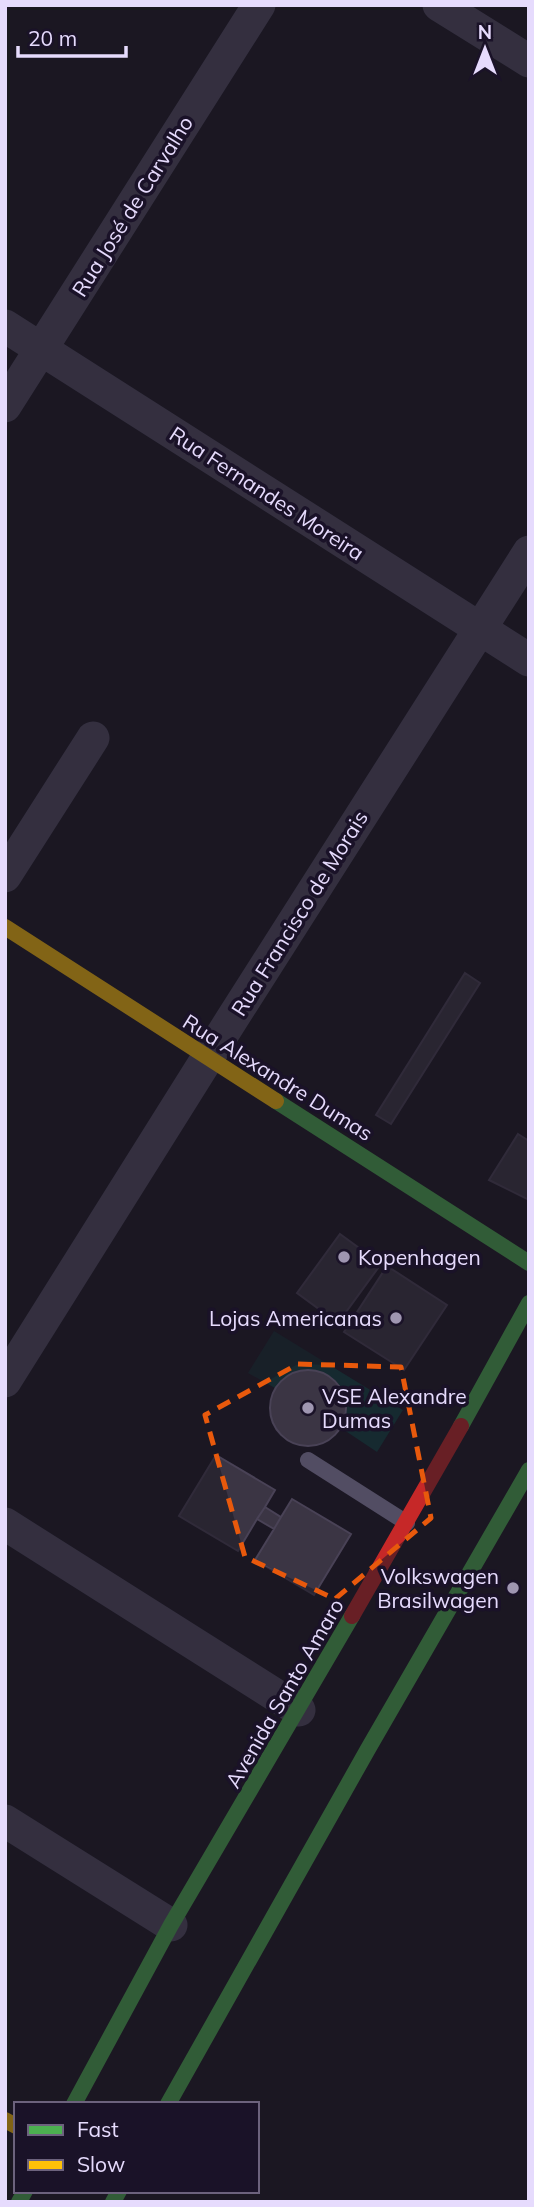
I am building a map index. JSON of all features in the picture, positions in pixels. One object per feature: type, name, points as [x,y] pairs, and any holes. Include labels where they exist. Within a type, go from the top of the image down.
[{"type":"main road","name":"Rua Alexandre Dumas","points":[[5,927],[529,1263]]},
{"type":"main road","name":"Avenida Santo Amaro","points":[[75,2102],[172,1925],[407,1523],[529,1303]]},
{"type":"main road","points":[[169,2102],[529,1470]]},
{"type":"street","name":"Rua José de Carvalho","points":[[5,406],[259,5]]},
{"type":"street","points":[[439,5],[529,61]]},
{"type":"street","name":"Rua Fernandes Moreira","points":[[5,326],[529,660]]},
{"type":"street","name":"Rua Francisco de Morais","points":[[5,1381],[529,552]]},
{"type":"street","points":[[5,876],[93,737]]},
{"type":"street","points":[[5,1524],[299,1710]]},
{"type":"street","points":[[5,1821],[172,1925]]},
{"type":"lane","points":[[308,1460],[407,1523]]},
{"type":"highlighted area","points":[[298,1364],[401,1367],[431,1518],[335,1599],[245,1557],[205,1415]]},
{"type":"shaded area","points":[[274,1331],[403,1410],[377,1452],[341,1428],[345,1411],[344,1396],[337,1384],[327,1375],[315,1370],[301,1370],[287,1376],[275,1388],[248,1373]]},
{"type":"building","points":[[465,973],[480,983],[391,1124],[376,1115]]},
{"type":"building","points":[[518,1134],[529,1141],[529,1200],[489,1180]]},
{"type":"building","points":[[340,1234],[381,1264],[338,1323],[297,1293]]},
{"type":"building","name":"Lojas Americanas","points":[[387,1266],[447,1305],[404,1370],[344,1332]]},
{"type":"building","name":"VSE Alexandre Dumas","points":[[308,1370],[323,1373],[335,1381],[343,1393],[346,1408],[343,1423],[335,1435],[323,1443],[308,1446],[293,1443],[281,1435],[273,1423],[270,1408],[273,1393],[281,1381],[293,1373]]},
{"type":"building","points":[[216,1455],[275,1490],[265,1507],[281,1517],[292,1499],[351,1534],[314,1595],[255,1560],[274,1529],[257,1519],[238,1551],[179,1516]]},
{"type":"building","points":[[265,1507],[281,1517],[274,1529],[257,1519]]},
{"type":"traffic: fast","points":[[276,1101],[529,1263]]},
{"type":"traffic: fast","points":[[461,1426],[529,1303]]},
{"type":"traffic: fast","points":[[169,2102],[529,1470]]},
{"type":"traffic: fast","points":[[75,2102],[171,1925],[352,1616]]},
{"type":"traffic: fast","points":[[19,2202],[24,2193]]},
{"type":"traffic: fast","points":[[113,2202],[118,2193]]},
{"type":"traffic: slow","points":[[5,927],[276,1101]]},
{"type":"traffic: slow","points":[[5,2120],[14,2125]]},
{"type":"traffic: jam","points":[[352,1616],[461,1426]]},
{"type":"place","name":"Kopenhagen","points":[[344,1257]]},
{"type":"place","name":"Lojas Americanas","points":[[396,1318]]},
{"type":"place","name":"VSE Alexandre Dumas","points":[[308,1408]]},
{"type":"place","name":"Volkswagen Brasilwagen","points":[[513,1588]]}]
